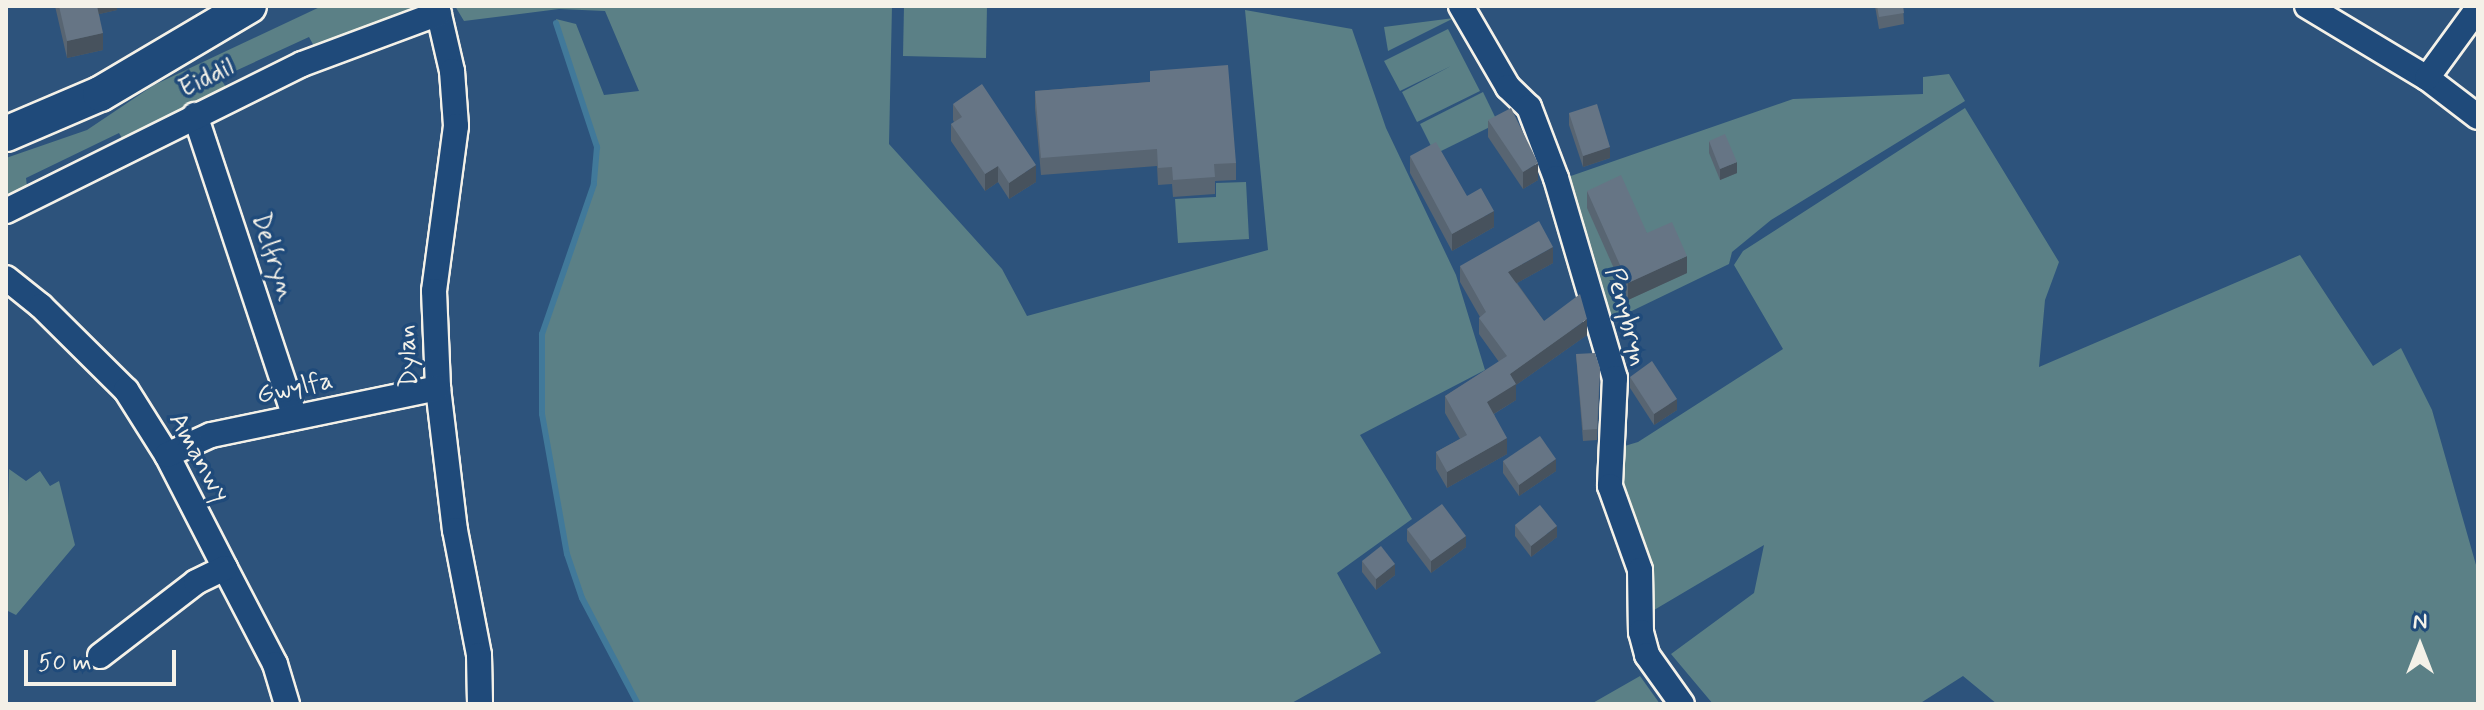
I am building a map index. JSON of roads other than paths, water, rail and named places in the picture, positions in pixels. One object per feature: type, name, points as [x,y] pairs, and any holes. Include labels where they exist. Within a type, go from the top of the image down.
[{"type":"main road","points":[[6,134],[100,94],[249,6]]},
{"type":"street","name":"Penybryn","points":[[1461,6],[1508,87],[1529,107],[1556,178],[1615,378],[1610,486],[1640,570],[1641,632],[1647,655],[1682,704]]},
{"type":"street","points":[[2307,6],[2427,78],[2478,117]]},
{"type":"street","points":[[2427,78],[2478,8]]},
{"type":"street","name":"Eiddil","points":[[6,211],[302,64],[438,10]]},
{"type":"street","name":"Dylan","points":[[438,10],[452,71],[456,126],[434,291],[438,388],[455,530],[479,655],[480,704]]},
{"type":"street","name":"Delfryn","points":[[195,115],[295,417]]},
{"type":"street","name":"Amanwy","points":[[6,278],[41,306],[126,390],[167,455],[275,664],[287,704]]},
{"type":"street","name":"Gwylfa","points":[[167,455],[211,435],[438,388]]},
{"type":"street","points":[[100,656],[196,582],[225,568]]},
{"type":"waterway","points":[[556,23],[597,147],[594,184],[542,334],[542,414],[567,554],[582,598],[638,704]]}]
